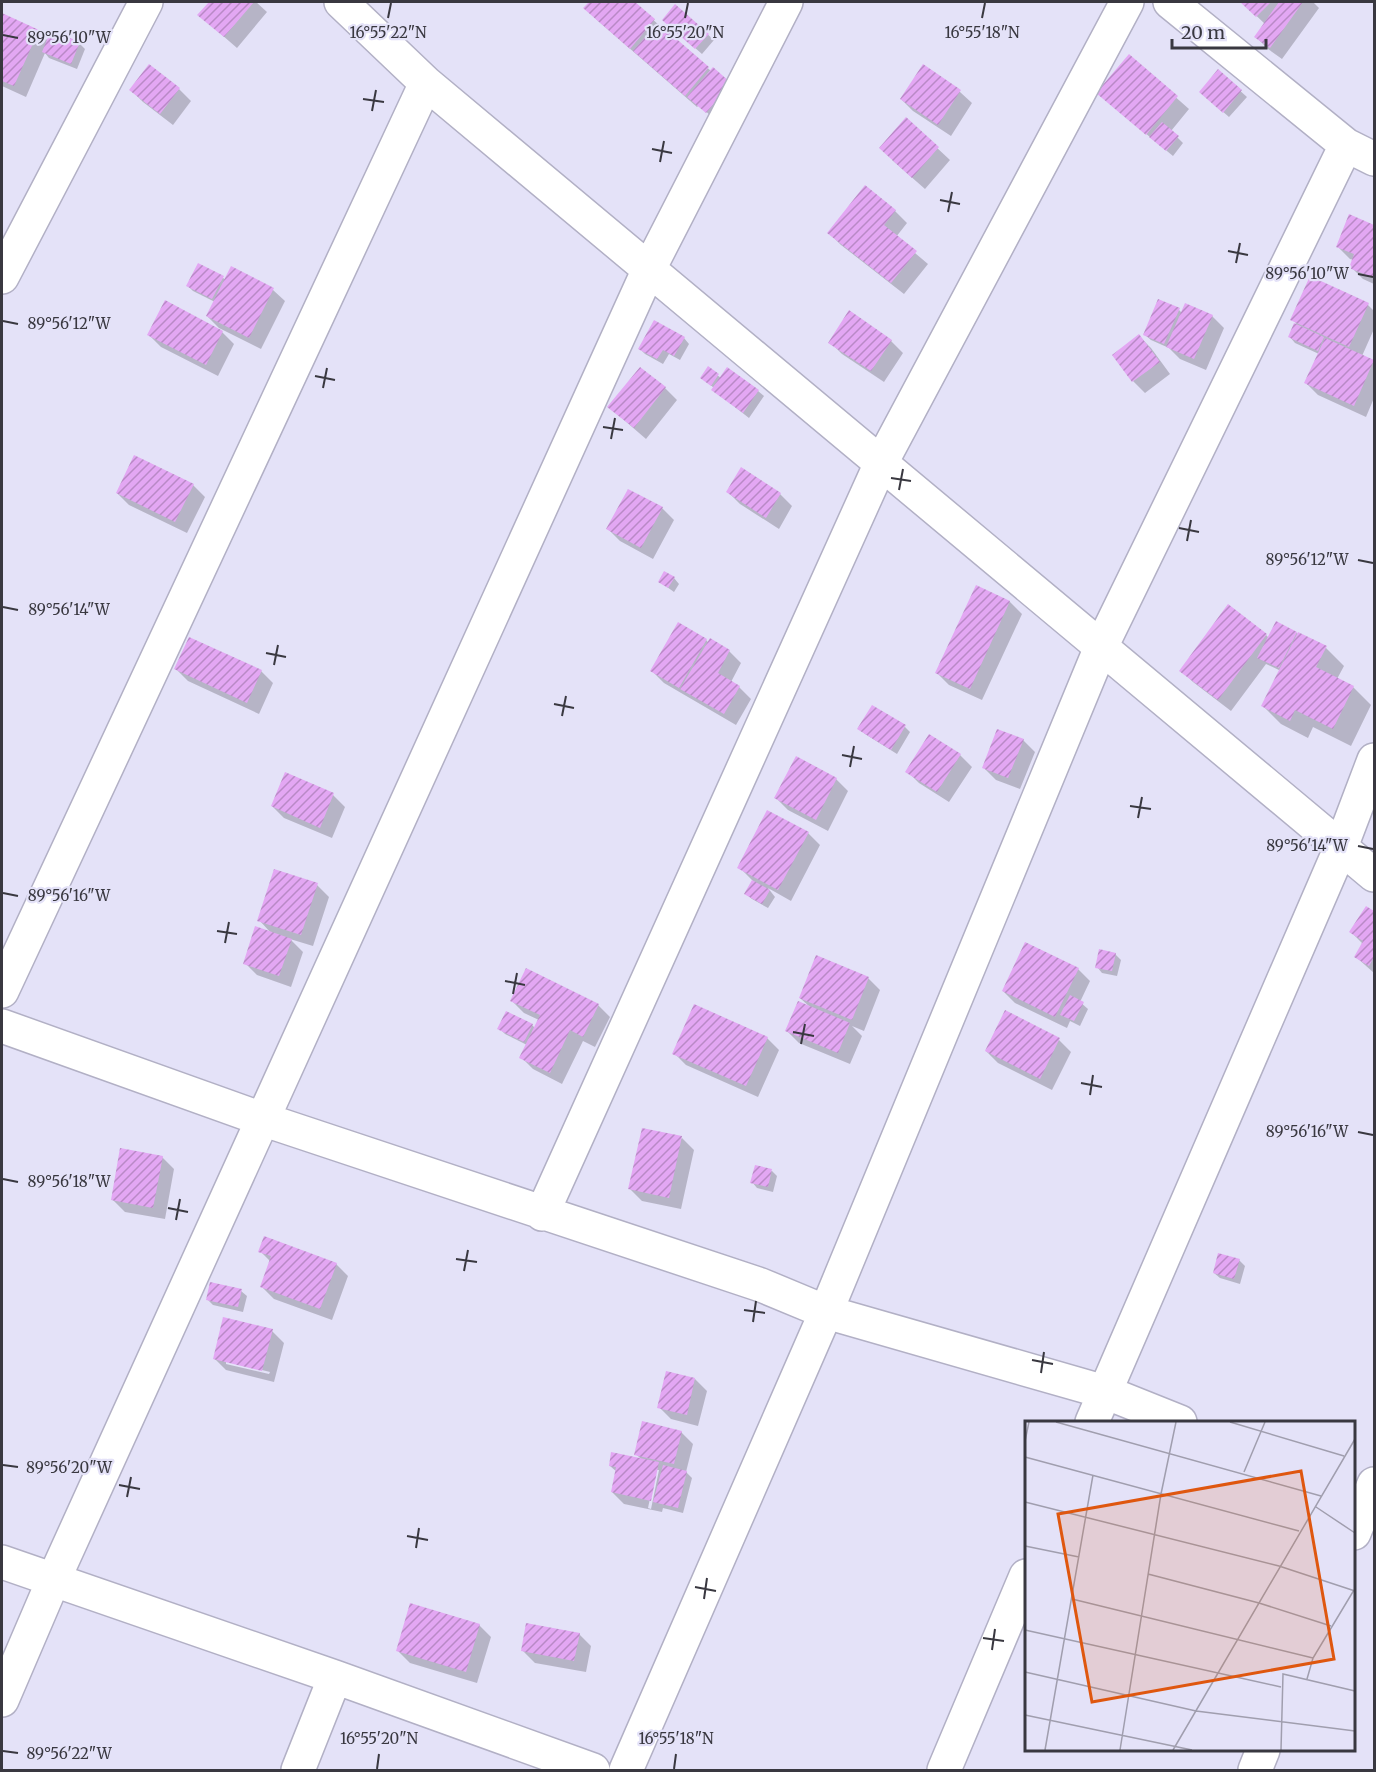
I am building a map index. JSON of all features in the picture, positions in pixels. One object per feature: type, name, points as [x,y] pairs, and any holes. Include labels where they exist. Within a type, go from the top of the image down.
[{"type":"street","points":[[2,277],[146,2]]},
{"type":"street","points":[[340,2],[426,83],[1374,875]]},
{"type":"street","points":[[2,1700],[53,1581],[649,269],[786,2]]},
{"type":"street","points":[[542,1214],[881,463],[1126,2]]},
{"type":"street","points":[[626,1770],[826,1312],[1101,647],[1360,152],[1170,2]]},
{"type":"street","points":[[2,991],[426,83]]},
{"type":"street","points":[[1092,1421],[1341,847],[1374,760]]},
{"type":"street","points":[[2,1026],[262,1119],[761,1285],[826,1312],[1105,1392],[1178,1421]]},
{"type":"street","points":[[1355,1528],[1367,1495]]},
{"type":"street","points":[[2,1562],[335,1677],[593,1770]]},
{"type":"street","points":[[944,1770],[1025,1578]]},
{"type":"street","points":[[298,1770],[335,1677]]},
{"type":"street","points":[[1254,1770],[1262,1751]]},
{"type":"building","points":[[209,2],[254,2],[224,37],[197,15]]},
{"type":"building","points":[[589,2],[635,2],[655,19],[630,49],[583,8]]},
{"type":"building","points":[[1240,2],[1271,2],[1256,17]]},
{"type":"building","points":[[1279,2],[1303,2],[1270,48],[1254,37]]},
{"type":"building","points":[[675,4],[709,34],[695,49],[662,20]]},
{"type":"building","points":[[2,13],[39,30],[14,86],[2,81]]},
{"type":"building","points":[[658,23],[709,67],[685,96],[633,51]]},
{"type":"building","points":[[51,30],[80,42],[71,64],[42,52]]},
{"type":"building","points":[[1129,54],[1178,96],[1146,135],[1096,93]]},
{"type":"building","points":[[149,64],[180,88],[160,114],[129,90]]},
{"type":"building","points":[[923,64],[961,90],[938,125],[900,99]]},
{"type":"building","points":[[713,67],[731,83],[706,113],[687,97]]},
{"type":"building","points":[[1218,69],[1242,90],[1223,113],[1199,92]]},
{"type":"building","points":[[906,117],[939,147],[912,178],[879,148]]},
{"type":"building","points":[[1162,122],[1179,136],[1166,151],[1149,137]]},
{"type":"building","points":[[865,185],[896,210],[884,225],[917,251],[891,283],[827,233]]},
{"type":"building","points":[[1349,214],[1374,225],[1374,278],[1349,268],[1354,254],[1336,247]]},
{"type":"building","points":[[198,263],[224,276],[212,299],[186,286]]},
{"type":"building","points":[[231,266],[274,288],[249,338],[206,316]]},
{"type":"building","points":[[1310,276],[1369,303],[1349,347],[1290,320]]},
{"type":"building","points":[[1158,299],[1180,308],[1164,344],[1143,335]]},
{"type":"building","points":[[165,300],[223,331],[206,365],[147,335]]},
{"type":"building","points":[[1185,303],[1213,315],[1194,359],[1166,347]]},
{"type":"building","points":[[849,310],[892,340],[871,371],[828,343]]},
{"type":"building","points":[[654,320],[685,337],[674,356],[663,350],[657,359],[638,349]]},
{"type":"building","points":[[1294,323],[1324,337],[1318,351],[1288,337]]},
{"type":"building","points":[[1139,334],[1160,362],[1132,382],[1112,355]]},
{"type":"building","points":[[1325,338],[1374,360],[1354,406],[1304,383]]},
{"type":"building","points":[[708,366],[719,374],[711,386],[700,378]]},
{"type":"building","points":[[640,367],[666,387],[634,428],[607,407]]},
{"type":"building","points":[[727,367],[759,390],[743,413],[711,390]]},
{"type":"building","points":[[134,455],[194,484],[175,522],[116,493]]},
{"type":"building","points":[[741,467],[781,493],[766,518],[726,492]]},
{"type":"building","points":[[628,489],[663,507],[641,548],[606,529]]},
{"type":"building","points":[[664,571],[675,577],[668,588],[658,582]]},
{"type":"building","points":[[976,585],[1010,601],[970,689],[935,673]]},
{"type":"building","points":[[1228,604],[1267,634],[1218,700],[1179,671]]},
{"type":"building","points":[[1276,621],[1297,632],[1279,668],[1257,658]]},
{"type":"building","points":[[678,622],[707,639],[679,688],[650,671]]},
{"type":"building","points":[[1298,632],[1327,646],[1316,667],[1354,686],[1333,729],[1295,710],[1290,721],[1261,706]]},
{"type":"building","points":[[189,637],[262,670],[247,703],[174,669]]},
{"type":"building","points":[[710,638],[730,650],[718,673],[740,686],[724,714],[680,689]]},
{"type":"building","points":[[872,705],[906,725],[891,750],[857,729]]},
{"type":"building","points":[[997,729],[1024,739],[1008,778],[982,768]]},
{"type":"building","points":[[929,734],[961,754],[937,792],[905,772]]},
{"type":"building","points":[[796,756],[837,778],[816,820],[774,798]]},
{"type":"building","points":[[285,772],[334,793],[320,828],[271,806]]},
{"type":"building","points":[[767,810],[809,832],[778,890],[737,868]]},
{"type":"building","points":[[274,869],[318,883],[301,935],[257,921]]},
{"type":"building","points":[[752,880],[770,890],[762,904],[744,894]]},
{"type":"building","points":[[1366,906],[1374,911],[1374,957],[1369,966],[1354,957],[1363,941],[1349,932]]},
{"type":"building","points":[[255,926],[292,939],[279,976],[243,964]]},
{"type":"building","points":[[1025,942],[1079,968],[1055,1017],[1002,991]]},
{"type":"building","points":[[1099,949],[1116,953],[1112,971],[1095,968]]},
{"type":"building","points":[[816,955],[869,977],[852,1020],[799,998]]},
{"type":"building","points":[[526,968],[599,1004],[583,1037],[570,1030],[550,1073],[519,1058],[540,1015],[510,1001]]},
{"type":"building","points":[[1070,995],[1084,1002],[1074,1021],[1060,1015]]},
{"type":"building","points":[[798,1001],[850,1023],[838,1053],[785,1031]]},
{"type":"building","points":[[694,1004],[768,1037],[746,1086],[672,1054]]},
{"type":"building","points":[[1005,1010],[1060,1038],[1040,1079],[985,1051]]},
{"type":"building","points":[[506,1011],[533,1024],[524,1042],[497,1029]]},
{"type":"building","points":[[642,1128],[682,1136],[669,1198],[628,1189]]},
{"type":"building","points":[[120,1148],[163,1156],[153,1208],[111,1200]]},
{"type":"building","points":[[755,1165],[772,1169],[768,1187],[750,1183]]},
{"type":"building","points":[[264,1236],[337,1263],[320,1309],[260,1287],[271,1256],[258,1252]]},
{"type":"building","points":[[1218,1253],[1240,1259],[1234,1279],[1213,1273]]},
{"type":"building","points":[[210,1282],[242,1289],[238,1307],[206,1300]]},
{"type":"building","points":[[223,1317],[273,1329],[262,1371],[213,1359]]},
{"type":"building","points":[[666,1371],[695,1378],[687,1415],[657,1408]]},
{"type":"building","points":[[642,1421],[682,1431],[674,1464],[634,1455]]},
{"type":"building","points":[[611,1452],[659,1462],[651,1501],[611,1492],[616,1467],[609,1466]]},
{"type":"building","points":[[663,1465],[687,1471],[678,1508],[653,1502]]},
{"type":"building","points":[[410,1603],[480,1624],[466,1672],[396,1651]]},
{"type":"building","points":[[526,1623],[580,1633],[574,1661],[521,1651]]}]
